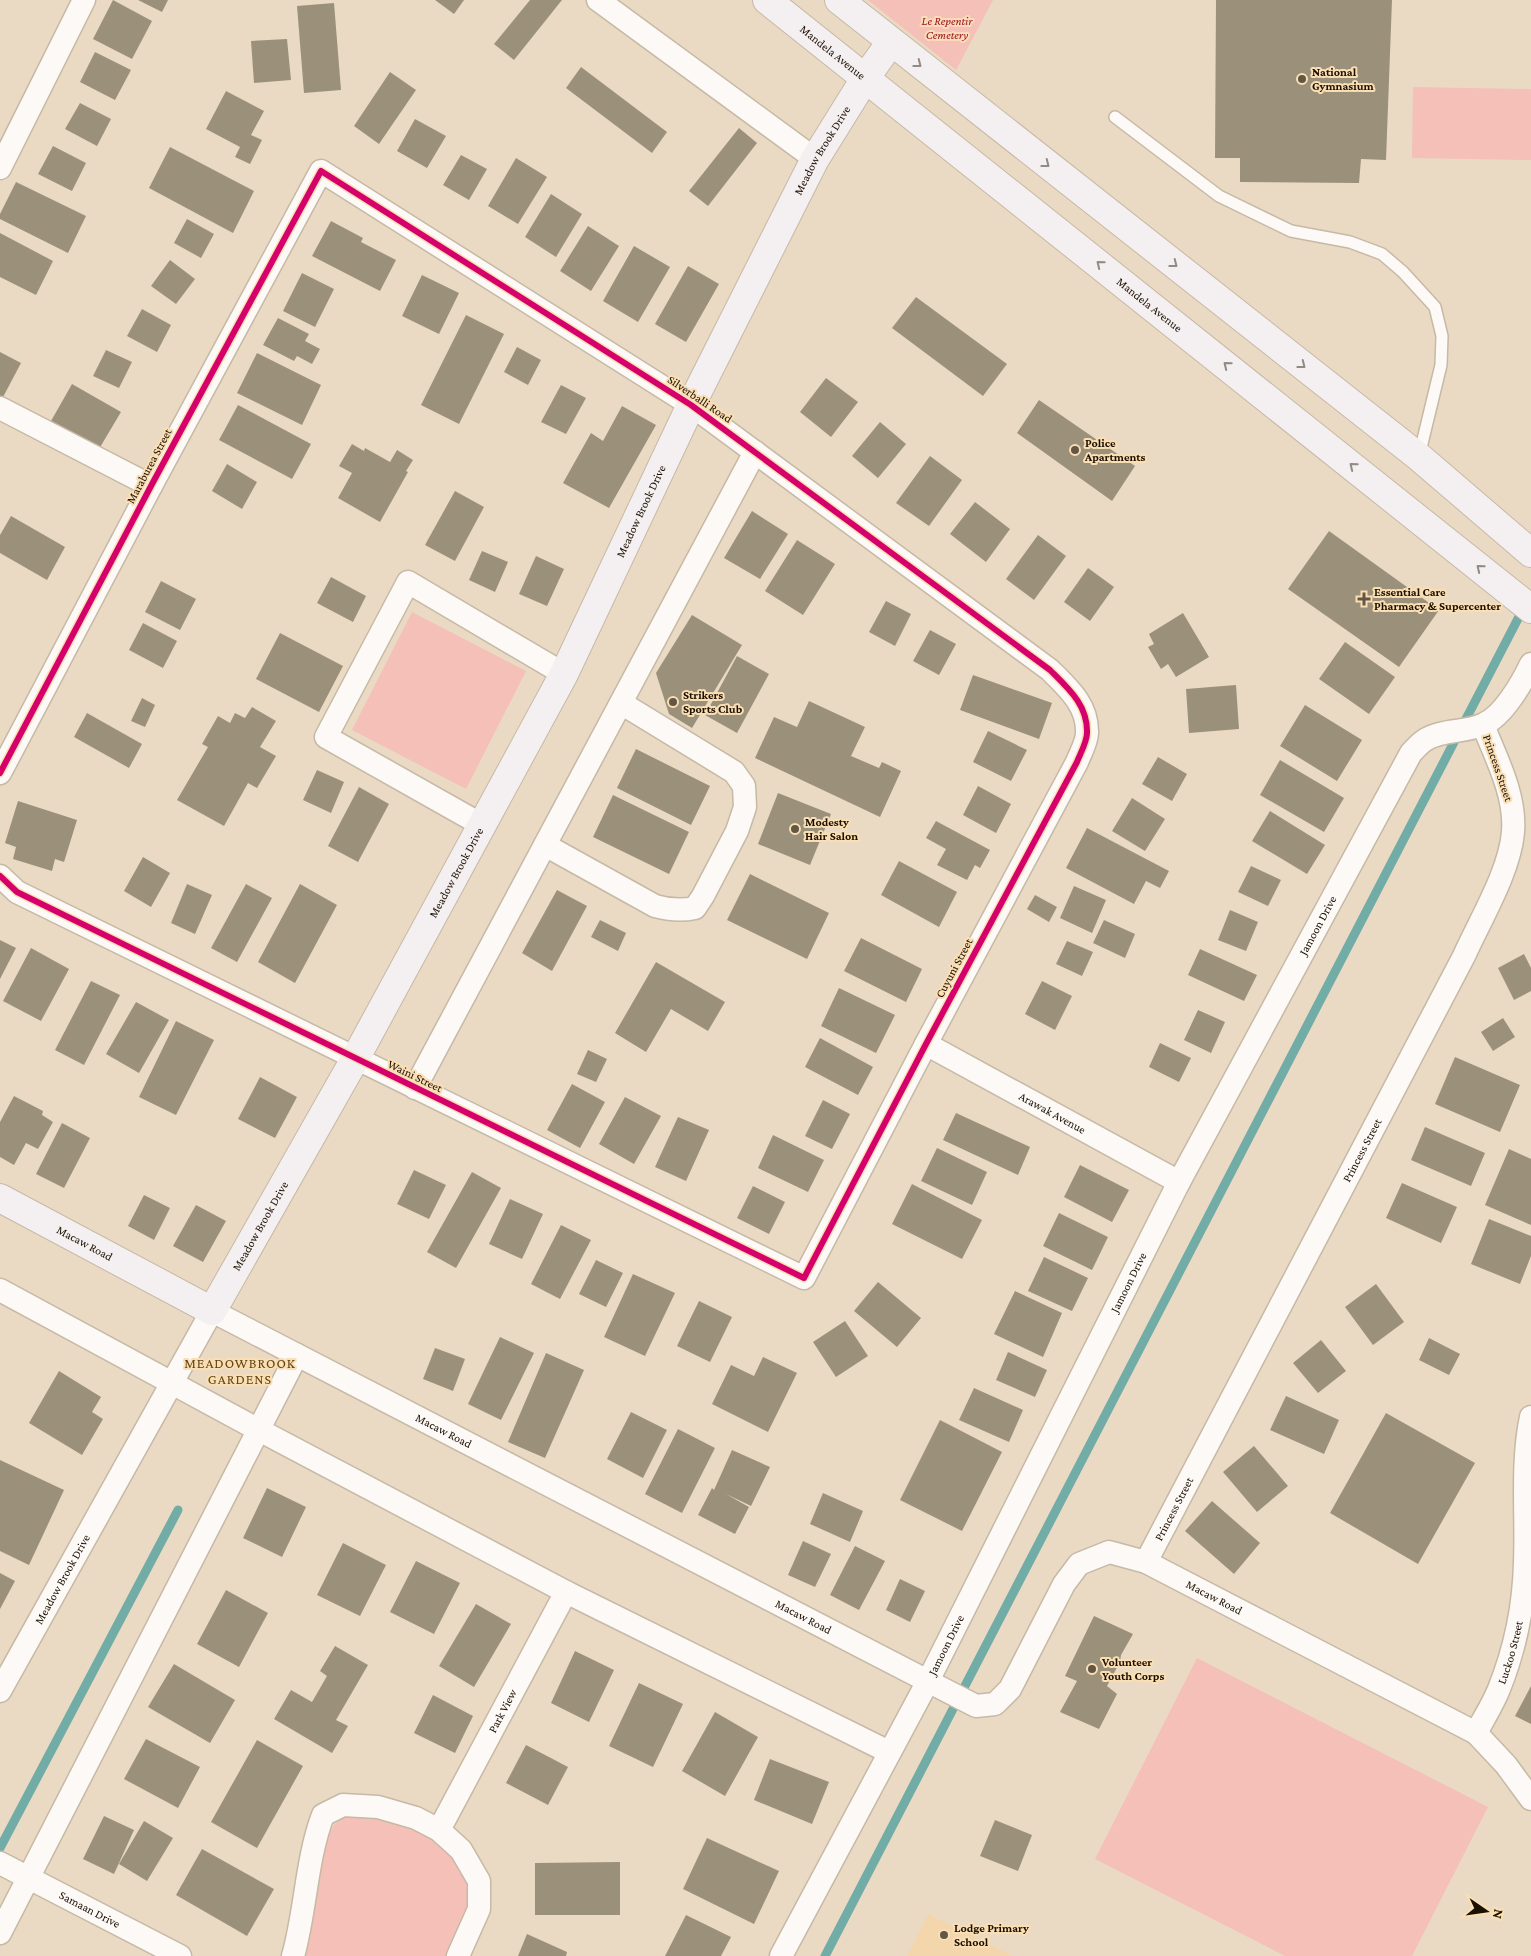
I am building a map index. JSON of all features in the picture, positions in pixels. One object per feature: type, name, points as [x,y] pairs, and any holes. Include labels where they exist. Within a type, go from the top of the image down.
[{"type":"main road","name":"Mandela Avenue","points":[[767,0],[866,77],[1526,606]]},
{"type":"main road","points":[[840,0],[1419,457],[1531,553]]},
{"type":"main road","name":"Meadow Brook Drive","points":[[212,1311],[356,1059],[564,674],[691,405],[815,159],[866,77],[891,42]]},
{"type":"main road","name":"Macaw Road","points":[[0,1198],[212,1311]]},
{"type":"street","points":[[0,168],[84,0]]},
{"type":"street","points":[[598,0],[815,159]]},
{"type":"street","name":"Silverballi Road","points":[[321,171],[691,405],[1050,670]]},
{"type":"street","name":"Maraburea Street","points":[[0,773],[150,486],[321,171]]},
{"type":"street","points":[[0,408],[150,486]]},
{"type":"street","points":[[415,1088],[755,452]]},
{"type":"street","points":[[482,824],[326,737],[408,582],[564,674]]},
{"type":"street","name":"Jamoon Drive","points":[[781,1956],[889,1752],[937,1686],[1179,1182],[1411,753],[1425,740],[1440,734],[1478,726],[1493,720],[1506,705],[1531,664]]},
{"type":"street","name":"Cuyuni Street","points":[[804,1278],[926,1044],[1077,762],[1087,734],[1081,706],[1074,694],[1050,670]]},
{"type":"street","points":[[545,845],[655,906],[668,910],[684,910],[695,908],[738,831],[745,807],[744,786],[734,772],[621,703]]},
{"type":"street","name":"Princess Street","points":[[1146,1562],[1464,956],[1502,872],[1513,831],[1510,804],[1505,783],[1478,726]]},
{"type":"street","name":"Waini Street","points":[[0,876],[17,892],[804,1278]]},
{"type":"street","name":"Arawak Avenue","points":[[926,1044],[1179,1182]]},
{"type":"street","points":[[0,1290],[566,1592],[889,1752]]},
{"type":"street","name":"Macaw Road","points":[[212,1311],[976,1706],[995,1704],[1010,1689],[1064,1584],[1079,1564],[1109,1552],[1146,1562],[1476,1733],[1506,1765],[1531,1799]]},
{"type":"street","name":"Meadow Brook Drive","points":[[0,1691],[212,1311]]},
{"type":"street","points":[[0,1934],[297,1354]]},
{"type":"street","name":"Luckoo Street","points":[[1476,1733],[1499,1689],[1514,1642],[1522,1600],[1526,1562],[1527,1488],[1531,1417]]},
{"type":"street","name":"Park View","points":[[439,1830],[566,1592]]},
{"type":"street","points":[[293,1956],[300,1931],[316,1832],[323,1816],[343,1805],[378,1807],[416,1818],[439,1830],[460,1850],[479,1881],[479,1908],[458,1956]]},
{"type":"street","name":"Samaan Drive","points":[[0,1864],[180,1956]]},
{"type":"lane","points":[[1115,117],[1219,196],[1291,231],[1350,242],[1382,254],[1403,272],[1435,307],[1442,336],[1441,365],[1419,457]]},
{"type":"shaded area","name":"Lodge Primary School","points":[[928,1914],[1013,1956],[907,1956]]},
{"type":"green space","name":"Le Repentir Cemetery","points":[[868,0],[993,0],[956,70]]},
{"type":"green space","points":[[1413,87],[1531,89],[1531,160],[1412,158]]},
{"type":"green space","points":[[412,612],[526,671],[466,789],[352,730]]},
{"type":"green space","points":[[1197,1658],[1488,1807],[1412,1956],[1285,1956],[1095,1859]]},
{"type":"green space","points":[[356,1814],[391,1819],[409,1825],[427,1833],[455,1855],[464,1870],[471,1908],[449,1956],[300,1956],[323,1845],[334,1825],[343,1817]]},
{"type":"building","points":[[113,0],[152,21],[132,59],[93,39]]},
{"type":"building","points":[[138,0],[168,0],[162,12]]},
{"type":"building","points":[[435,0],[464,0],[454,14]]},
{"type":"building","points":[[530,0],[562,0],[514,60],[494,44]]},
{"type":"building","name":"National Gymnasium","points":[[1216,0],[1392,0],[1386,160],[1361,159],[1359,183],[1240,182],[1240,158],[1215,158]]},
{"type":"building","points":[[334,3],[341,90],[304,93],[297,6]]},
{"type":"building","points":[[287,39],[291,80],[254,83],[251,41]]},
{"type":"building","points":[[95,52],[131,70],[115,100],[80,82]]},
{"type":"building","points":[[581,67],[667,132],[652,153],[566,88]]},
{"type":"building","points":[[390,72],[416,90],[379,144],[354,126]]},
{"type":"building","points":[[226,91],[264,111],[251,135],[262,140],[250,164],[235,157],[240,147],[206,129]]},
{"type":"building","points":[[80,103],[111,119],[97,146],[65,129]]},
{"type":"building","points":[[415,119],[446,136],[427,168],[397,151]]},
{"type":"building","points":[[739,128],[757,143],[708,206],[689,191]]},
{"type":"building","points":[[53,146],[86,163],[72,191],[38,174]]},
{"type":"building","points":[[170,147],[254,191],[233,233],[149,188]]},
{"type":"building","points":[[461,155],[487,169],[469,200],[443,185]]},
{"type":"building","points":[[516,158],[547,177],[518,224],[488,206]]},
{"type":"building","points":[[16,182],[86,216],[68,253],[0,219],[0,214]]},
{"type":"building","points":[[551,194],[582,214],[556,257],[525,237]]},
{"type":"building","points":[[187,219],[214,234],[201,258],[174,243]]},
{"type":"building","points":[[331,221],[363,238],[361,242],[396,260],[380,291],[312,256]]},
{"type":"building","points":[[588,226],[619,246],[591,291],[560,271]]},
{"type":"building","points":[[0,233],[53,261],[36,295],[0,277]]},
{"type":"building","points":[[634,246],[670,267],[638,322],[603,301]]},
{"type":"building","points":[[170,260],[195,279],[176,304],[151,286]]},
{"type":"building","points":[[688,266],[719,284],[686,342],[655,324]]},
{"type":"building","points":[[302,273],[334,289],[315,327],[283,311]]},
{"type":"building","points":[[422,275],[459,293],[439,334],[402,316]]},
{"type":"building","points":[[916,297],[1007,364],[983,396],[892,328]]},
{"type":"building","points":[[142,309],[171,325],[157,352],[127,336]]},
{"type":"building","points":[[466,315],[504,334],[459,424],[421,405]]},
{"type":"building","points":[[278,318],[309,334],[305,341],[320,349],[312,364],[297,356],[294,361],[263,345]]},
{"type":"building","points":[[517,347],[541,360],[528,385],[504,372]]},
{"type":"building","points":[[106,350],[132,362],[119,388],[93,376]]},
{"type":"building","points":[[0,352],[21,363],[2,399],[0,398]]},
{"type":"building","points":[[257,353],[321,385],[302,425],[237,393]]},
{"type":"building","points":[[826,378],[858,402],[831,437],[800,412]]},
{"type":"building","points":[[72,384],[121,412],[99,449],[51,421]]},
{"type":"building","points":[[561,385],[586,398],[566,434],[541,422]]},
{"type":"building","name":"Police Apartments","points":[[1039,400],[1135,466],[1112,501],[1017,433]]},
{"type":"building","points":[[238,405],[311,444],[292,479],[219,440]]},
{"type":"building","points":[[622,406],[656,425],[609,508],[563,483],[591,433],[603,441]]},
{"type":"building","points":[[880,422],[906,444],[878,478],[852,456]]},
{"type":"building","points":[[352,444],[364,451],[365,448],[390,462],[397,450],[413,460],[380,522],[338,498],[352,473],[339,466]]},
{"type":"building","points":[[930,456],[962,480],[929,526],[896,503]]},
{"type":"building","points":[[227,464],[257,482],[242,509],[212,491]]},
{"type":"building","points":[[455,491],[484,507],[455,561],[425,545]]},
{"type":"building","points":[[975,502],[1010,529],[986,562],[950,534]]},
{"type":"building","points":[[752,511],[788,534],[760,579],[724,558]]},
{"type":"building","points":[[11,516],[65,547],[47,580],[0,553],[0,535]]},
{"type":"building","name":"Essential Care Pharmacy & Supercenter","points":[[1329,531],[1439,610],[1399,667],[1288,589]]},
{"type":"building","points":[[1038,535],[1066,556],[1034,600],[1006,579]]},
{"type":"building","points":[[797,540],[835,564],[803,615],[765,591]]},
{"type":"building","points":[[482,551],[508,562],[495,592],[469,580]]},
{"type":"building","points":[[536,556],[564,569],[547,606],[519,594]]},
{"type":"building","points":[[1088,568],[1114,587],[1090,621],[1064,602]]},
{"type":"building","points":[[331,577],[366,596],[353,622],[317,603]]},
{"type":"building","points":[[161,581],[196,599],[180,630],[145,612]]},
{"type":"building","points":[[886,601],[911,614],[895,646],[869,632]]},
{"type":"building","points":[[1183,613],[1209,657],[1176,677],[1168,664],[1161,669],[1148,647],[1154,644],[1149,634]]},
{"type":"building","points":[[692,615],[742,645],[692,728],[669,714],[656,673]]},
{"type":"building","points":[[143,623],[177,641],[163,668],[129,650]]},
{"type":"building","points":[[930,630],[956,644],[939,675],[913,661]]},
{"type":"building","points":[[280,633],[343,666],[319,712],[256,679]]},
{"type":"building","points":[[1345,642],[1395,677],[1369,714],[1319,679]]},
{"type":"building","points":[[737,656],[769,674],[737,733],[705,715]]},
{"type":"building","points":[[973,675],[1052,703],[1039,739],[960,710]]},
{"type":"building","points":[[1236,685],[1239,729],[1189,733],[1186,689]]},
{"type":"building","points":[[142,698],[155,705],[145,727],[131,721]]},
{"type":"building","points":[[809,701],[865,727],[851,756],[879,768],[882,762],[901,771],[880,817],[755,758],[774,717],[797,727]]},
{"type":"building","points":[[1305,705],[1362,740],[1337,781],[1280,746]]},
{"type":"building","points":[[252,707],[276,721],[260,747],[276,756],[257,788],[248,783],[224,826],[177,800],[208,747],[202,744],[218,716],[230,723],[235,713],[245,718]]},
{"type":"building","points":[[87,713],[142,744],[129,768],[74,737]]},
{"type":"building","points":[[988,731],[1027,750],[1011,781],[973,762]]},
{"type":"building","points":[[636,749],[710,786],[691,825],[617,788]]},
{"type":"building","points":[[1158,757],[1187,774],[1172,801],[1142,784]]},
{"type":"building","points":[[1280,760],[1344,798],[1324,832],[1260,795]]},
{"type":"building","points":[[317,770],[344,782],[331,813],[303,800]]},
{"type":"building","points":[[978,786],[1011,804],[996,833],[963,815]]},
{"type":"building","points":[[359,787],[389,804],[358,862],[328,846]]},
{"type":"building","name":"Modesty Hair Salon","points":[[778,793],[831,814],[810,865],[758,844]]},
{"type":"building","points":[[613,795],[689,832],[669,874],[593,837]]},
{"type":"building","points":[[1132,798],[1165,819],[1145,851],[1112,831]]},
{"type":"building","points":[[18,801],[77,820],[64,862],[55,859],[52,871],[13,859],[16,847],[5,843]]},
{"type":"building","points":[[1270,811],[1325,845],[1307,874],[1252,841]]},
{"type":"building","points":[[936,821],[990,850],[980,868],[975,865],[967,880],[937,865],[946,849],[926,838]]},
{"type":"building","points":[[1087,828],[1169,871],[1160,888],[1146,881],[1134,904],[1066,868]]},
{"type":"building","points":[[143,857],[170,873],[151,907],[124,891]]},
{"type":"building","points":[[899,861],[957,892],[939,927],[881,895]]},
{"type":"building","points":[[1251,866],[1281,880],[1268,906],[1238,892]]},
{"type":"building","points":[[750,874],[829,913],[807,959],[727,920]]},
{"type":"building","points":[[187,884],[212,895],[195,934],[171,923]]},
{"type":"building","points":[[246,884],[272,898],[237,962],[211,948]]},
{"type":"building","points":[[300,884],[337,905],[295,983],[258,962]]},
{"type":"building","points":[[1074,886],[1106,900],[1092,933],[1060,918]]},
{"type":"building","points":[[557,890],[587,906],[552,971],[522,953]]},
{"type":"building","points":[[1035,895],[1057,907],[1049,922],[1027,909]]},
{"type":"building","points":[[1230,910],[1258,922],[1246,951],[1218,940]]},
{"type":"building","points":[[600,920],[626,933],[618,951],[591,937]]},
{"type":"building","points":[[1104,920],[1135,934],[1125,958],[1093,943]]},
{"type":"building","points":[[861,938],[922,969],[906,1002],[844,971]]},
{"type":"building","points":[[0,940],[16,948],[0,979]]},
{"type":"building","points":[[1067,941],[1093,952],[1082,976],[1056,964]]},
{"type":"building","points":[[31,948],[69,969],[41,1021],[3,1001]]},
{"type":"building","points":[[1200,949],[1257,975],[1244,1001],[1188,975]]},
{"type":"building","points":[[1524,954],[1531,968],[1531,991],[1514,1000],[1498,968]]},
{"type":"building","points":[[656,962],[725,1002],[708,1031],[671,1009],[646,1052],[615,1033]]},
{"type":"building","points":[[91,981],[120,995],[84,1065],[55,1050]]},
{"type":"building","points":[[1042,981],[1072,996],[1055,1030],[1025,1014]]},
{"type":"building","points":[[839,988],[895,1015],[876,1053],[821,1026]]},
{"type":"building","points":[[136,1002],[169,1020],[139,1073],[106,1054]]},
{"type":"building","points":[[1198,1010],[1225,1022],[1211,1053],[1184,1040]]},
{"type":"building","points":[[1503,1018],[1515,1037],[1493,1051],[1481,1032]]},
{"type":"building","points":[[176,1021],[214,1040],[176,1115],[139,1097]]},
{"type":"building","points":[[820,1038],[873,1067],[858,1095],[805,1067]]},
{"type":"building","points":[[1160,1043],[1191,1058],[1179,1082],[1149,1067]]},
{"type":"building","points":[[588,1050],[607,1059],[596,1082],[577,1074]]},
{"type":"building","points":[[1455,1057],[1520,1085],[1500,1132],[1435,1104]]},
{"type":"building","points":[[260,1077],[297,1097],[275,1138],[238,1119]]},
{"type":"building","points":[[572,1084],[605,1102],[580,1148],[547,1130]]},
{"type":"building","points":[[14,1096],[43,1111],[42,1115],[53,1122],[38,1149],[26,1143],[14,1165],[0,1157],[0,1122]]},
{"type":"building","points":[[625,1097],[661,1116],[634,1164],[599,1144]]},
{"type":"building","points":[[823,1100],[850,1114],[832,1149],[805,1136]]},
{"type":"building","points":[[956,1113],[1030,1147],[1018,1175],[943,1140]]},
{"type":"building","points":[[678,1117],[709,1130],[686,1181],[655,1167]]},
{"type":"building","points":[[62,1123],[90,1138],[64,1188],[36,1174]]},
{"type":"building","points":[[1425,1127],[1485,1153],[1471,1186],[1411,1160]]},
{"type":"building","points":[[773,1135],[824,1160],[808,1192],[758,1168]]},
{"type":"building","points":[[937,1148],[987,1172],[972,1205],[921,1181]]},
{"type":"building","points":[[1509,1149],[1531,1159],[1531,1225],[1485,1205]]},
{"type":"building","points":[[1080,1165],[1129,1190],[1112,1222],[1064,1197]]},
{"type":"building","points":[[414,1170],[446,1185],[429,1219],[397,1204]]},
{"type":"building","points":[[472,1172],[501,1188],[456,1268],[427,1252]]},
{"type":"building","points":[[1402,1183],[1457,1207],[1441,1243],[1386,1218]]},
{"type":"building","points":[[912,1184],[982,1220],[962,1259],[892,1224]]},
{"type":"building","points":[[753,1186],[785,1202],[769,1234],[737,1218]]},
{"type":"building","points":[[144,1195],[170,1208],[154,1240],[128,1226]]},
{"type":"building","points":[[510,1199],[543,1214],[522,1259],[489,1244]]},
{"type":"building","points":[[196,1205],[226,1221],[203,1262],[173,1246]]},
{"type":"building","points":[[1059,1213],[1108,1237],[1092,1270],[1043,1246]]},
{"type":"building","points":[[1489,1219],[1531,1236],[1531,1256],[1520,1284],[1471,1264]]},
{"type":"building","points":[[561,1225],[591,1240],[560,1299],[531,1284]]},
{"type":"building","points":[[1044,1257],[1088,1278],[1072,1311],[1028,1291]]},
{"type":"building","points":[[596,1260],[623,1273],[606,1307],[579,1294]]},
{"type":"building","points":[[633,1274],[675,1293],[645,1356],[604,1337]]},
{"type":"building","points":[[878,1282],[921,1318],[897,1347],[854,1311]]},
{"type":"building","points":[[1376,1284],[1404,1322],[1373,1345],[1345,1307]]},
{"type":"building","points":[[1015,1291],[1062,1313],[1043,1357],[994,1334]]},
{"type":"building","points":[[699,1301],[732,1317],[710,1362],[677,1346]]},
{"type":"building","points":[[845,1321],[868,1356],[836,1377],[813,1342]]},
{"type":"building","points":[[500,1337],[534,1353],[501,1420],[468,1404]]},
{"type":"building","points":[[1429,1338],[1460,1354],[1449,1375],[1419,1360]]},
{"type":"building","points":[[1321,1340],[1346,1371],[1318,1393],[1293,1363]]},
{"type":"building","points":[[435,1348],[465,1359],[453,1391],[423,1379]]},
{"type":"building","points":[[1008,1352],[1047,1370],[1035,1397],[996,1380]]},
{"type":"building","points":[[546,1353],[584,1370],[545,1458],[508,1442]]},
{"type":"building","points":[[763,1357],[797,1373],[768,1432],[712,1404],[731,1365],[754,1376]]},
{"type":"building","points":[[59,1371],[101,1397],[92,1412],[103,1419],[82,1455],[29,1423]]},
{"type":"building","points":[[974,1388],[1023,1410],[1009,1442],[959,1420]]},
{"type":"building","points":[[1286,1396],[1339,1420],[1324,1454],[1270,1430]]},
{"type":"building","points":[[631,1412],[667,1430],[643,1478],[607,1459]]},
{"type":"building","points":[[1386,1413],[1475,1463],[1418,1564],[1330,1513]]},
{"type":"building","points":[[940,1420],[1002,1452],[962,1531],[900,1500]]},
{"type":"building","points":[[678,1429],[715,1448],[682,1513],[645,1494]]},
{"type":"building","points":[[1254,1446],[1288,1486],[1257,1512],[1223,1472]]},
{"type":"building","points":[[732,1450],[770,1467],[751,1506],[726,1494],[749,1507],[735,1534],[698,1515],[712,1488],[714,1490]]},
{"type":"building","points":[[0,1460],[64,1490],[29,1565],[0,1551]]},
{"type":"building","points":[[267,1488],[306,1507],[282,1557],[243,1538]]},
{"type":"building","points":[[823,1493],[863,1511],[850,1542],[810,1524]]},
{"type":"building","points":[[1212,1501],[1260,1543],[1234,1574],[1185,1531]]},
{"type":"building","points":[[803,1541],[831,1554],[815,1587],[788,1575]]},
{"type":"building","points":[[343,1543],[386,1565],[360,1616],[317,1595]]},
{"type":"building","points":[[855,1546],[885,1561],[859,1610],[830,1595]]},
{"type":"building","points":[[416,1561],[460,1583],[434,1634],[390,1612]]},
{"type":"building","points":[[0,1573],[15,1581],[0,1609]]},
{"type":"building","points":[[900,1579],[925,1591],[910,1622],[886,1610]]},
{"type":"building","points":[[226,1590],[268,1613],[239,1667],[197,1644]]},
{"type":"building","points":[[476,1604],[511,1624],[474,1687],[439,1666]]},
{"type":"building","name":"Volunteer Youth Corps","points":[[1094,1616],[1133,1634],[1107,1686],[1117,1694],[1099,1729],[1060,1712],[1077,1681],[1065,1676]]},
{"type":"building","points":[[335,1646],[368,1665],[336,1720],[348,1726],[332,1753],[274,1719],[291,1690],[312,1702],[327,1676],[320,1671]]},
{"type":"building","points":[[575,1651],[614,1670],[589,1722],[551,1703]]},
{"type":"building","points":[[174,1664],[235,1700],[210,1743],[148,1707]]},
{"type":"building","points":[[639,1683],[683,1704],[653,1767],[609,1746]]},
{"type":"building","points":[[1531,1686],[1531,1724],[1515,1716]]},
{"type":"building","points":[[433,1695],[473,1716],[455,1753],[414,1733]]},
{"type":"building","points":[[715,1712],[758,1737],[725,1796],[682,1771]]},
{"type":"building","points":[[146,1739],[200,1767],[178,1808],[124,1779]]},
{"type":"building","points":[[257,1740],[303,1766],[257,1848],[211,1822]]},
{"type":"building","points":[[526,1745],[568,1767],[548,1805],[506,1783]]},
{"type":"building","points":[[770,1759],[829,1782],[812,1824],[754,1800]]},
{"type":"building","points":[[104,1816],[134,1830],[114,1874],[83,1859]]},
{"type":"building","points":[[995,1820],[1032,1835],[1018,1871],[980,1856]]},
{"type":"building","points":[[144,1821],[173,1838],[147,1881],[119,1864]]},
{"type":"building","points":[[707,1838],[779,1871],[754,1924],[683,1889]]},
{"type":"building","points":[[202,1849],[274,1889],[247,1936],[176,1895]]},
{"type":"building","points":[[620,1862],[620,1915],[535,1915],[535,1863]]},
{"type":"building","points":[[686,1915],[731,1937],[721,1956],[665,1956]]},
{"type":"building","points":[[527,1934],[567,1952],[566,1956],[518,1956]]},
{"type":"waterway","points":[[825,1956],[1524,607]]},
{"type":"waterway","points":[[0,1848],[178,1510]]},
{"type":"cycle path","points":[[0,773],[151,486],[321,171],[691,405],[1050,670],[1076,698],[1084,714],[1087,733],[1085,744],[1077,762],[926,1044],[804,1278],[17,892],[0,876]]},
{"type":"place","name":"National Gymnasium","points":[[1302,79]]},
{"type":"place","name":"Police Apartments","points":[[1075,450]]},
{"type":"place","name":"Essential Care Pharmacy & Supercenter","points":[[1364,599]]},
{"type":"place","name":"Strikers Sports Club","points":[[673,702]]},
{"type":"place","name":"Modesty Hair Salon","points":[[795,829]]},
{"type":"place","name":"Volunteer Youth Corps","points":[[1092,1669]]},
{"type":"place","name":"Lodge Primary School","points":[[944,1935]]},
{"type":"district","name":"MEADOWBROOK GARDENS","points":[[240,1372]]}]
